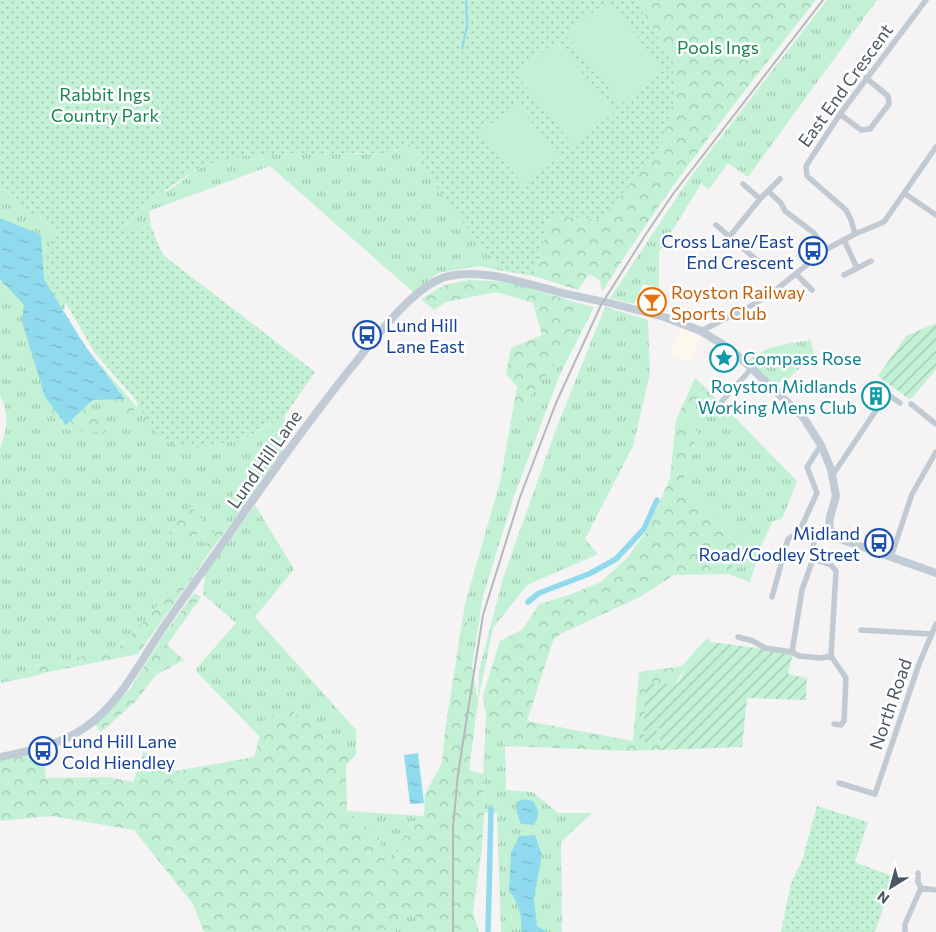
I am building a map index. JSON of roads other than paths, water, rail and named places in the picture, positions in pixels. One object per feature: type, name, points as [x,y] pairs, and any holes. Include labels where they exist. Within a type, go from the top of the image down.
[{"type":"main road","name":"Lund Hill Lane","points":[[0,757],[52,745],[68,738],[86,727],[110,706],[129,682],[166,624],[303,429],[382,329],[418,293],[435,281],[447,276],[474,274],[515,279],[556,292],[664,317],[700,331],[730,349],[803,417],[821,445],[832,476],[836,496],[830,517],[829,529]]},
{"type":"main road","points":[[829,529],[843,540],[936,574]]},
{"type":"street","name":"East End Crescent","points":[[855,234],[846,210],[807,176],[806,166],[866,78],[926,0]]},
{"type":"street","points":[[840,114],[861,130],[870,129],[889,104],[888,96],[866,78]]},
{"type":"street","points":[[700,331],[749,307],[772,293],[825,250],[855,234],[884,222],[936,147]]},
{"type":"street","points":[[730,236],[780,178]]},
{"type":"street","points":[[743,184],[760,200]]},
{"type":"street","points":[[768,191],[785,211],[814,233],[825,250]]},
{"type":"street","points":[[904,193],[936,215]]},
{"type":"street","points":[[716,225],[759,262]]},
{"type":"street","points":[[844,240],[857,268]]},
{"type":"street","points":[[844,275],[871,261]]},
{"type":"street","points":[[796,274],[812,290]]},
{"type":"street","points":[[722,401],[752,368]]},
{"type":"street","points":[[832,476],[886,394],[900,403]]},
{"type":"street","points":[[911,404],[936,424]]},
{"type":"street","points":[[772,597],[788,539],[799,532],[818,493],[807,467],[821,445]]},
{"type":"street","points":[[892,557],[912,494],[936,452]]},
{"type":"street","points":[[799,532],[814,535],[821,530],[829,529]]},
{"type":"street","points":[[792,652],[802,590],[813,559],[814,535]]},
{"type":"street","points":[[813,559],[831,565],[836,571],[831,656],[846,678],[844,721],[841,724],[834,724]]},
{"type":"street","name":"North Road","points":[[840,783],[875,794],[919,664],[936,624]]},
{"type":"street","points":[[861,630],[931,634]]},
{"type":"street","points":[[738,637],[753,641],[764,648],[792,652],[799,656],[821,658],[831,656]]},
{"type":"street","points":[[918,873],[918,882],[921,888]]},
{"type":"street","points":[[921,888],[936,890]]},
{"type":"street","points":[[905,932],[905,924],[921,888]]},
{"type":"water","points":[[0,218],[41,235],[44,279],[85,346],[125,399],[93,400],[66,425],[45,397],[22,321],[24,305],[0,279]]},
{"type":"water","points":[[418,753],[424,803],[410,804],[404,755]]},
{"type":"water","points":[[524,799],[533,801],[537,807],[538,815],[534,825],[521,824],[516,802]]},
{"type":"water","points":[[535,835],[542,855],[534,898],[537,926],[547,932],[521,932],[520,910],[509,891],[511,853],[519,836]]},
{"type":"waterway","points":[[462,49],[467,26],[466,0]]},
{"type":"waterway","points":[[528,602],[539,593],[589,574],[616,559],[644,529],[657,500]]},
{"type":"waterway","points":[[488,932],[491,809]]},
{"type":"railway","points":[[453,932],[453,827],[458,774],[483,615],[520,497],[556,403],[601,305],[646,234],[673,194],[823,0]]},
{"type":"place","name":"Cross Lane/East End Crescent","points":[[813,251]]},
{"type":"place","name":"Royston Railway Sports Club","points":[[652,302]]},
{"type":"place","name":"Lund Hill Lane East","points":[[367,335]]},
{"type":"place","name":"Compass Rose","points":[[724,358]]},
{"type":"place","name":"Royston Midlands Working Mens Club","points":[[876,396]]},
{"type":"place","name":"Midland Road/Godley Street","points":[[879,543]]},
{"type":"place","name":"Lund Hill Lane Cold Hiendley","points":[[43,751]]},
{"type":"park label","name":"Pools Ings","points":[[718,47]]},
{"type":"park label","name":"Rabbit Ings Country Park","points":[[105,104]]}]
